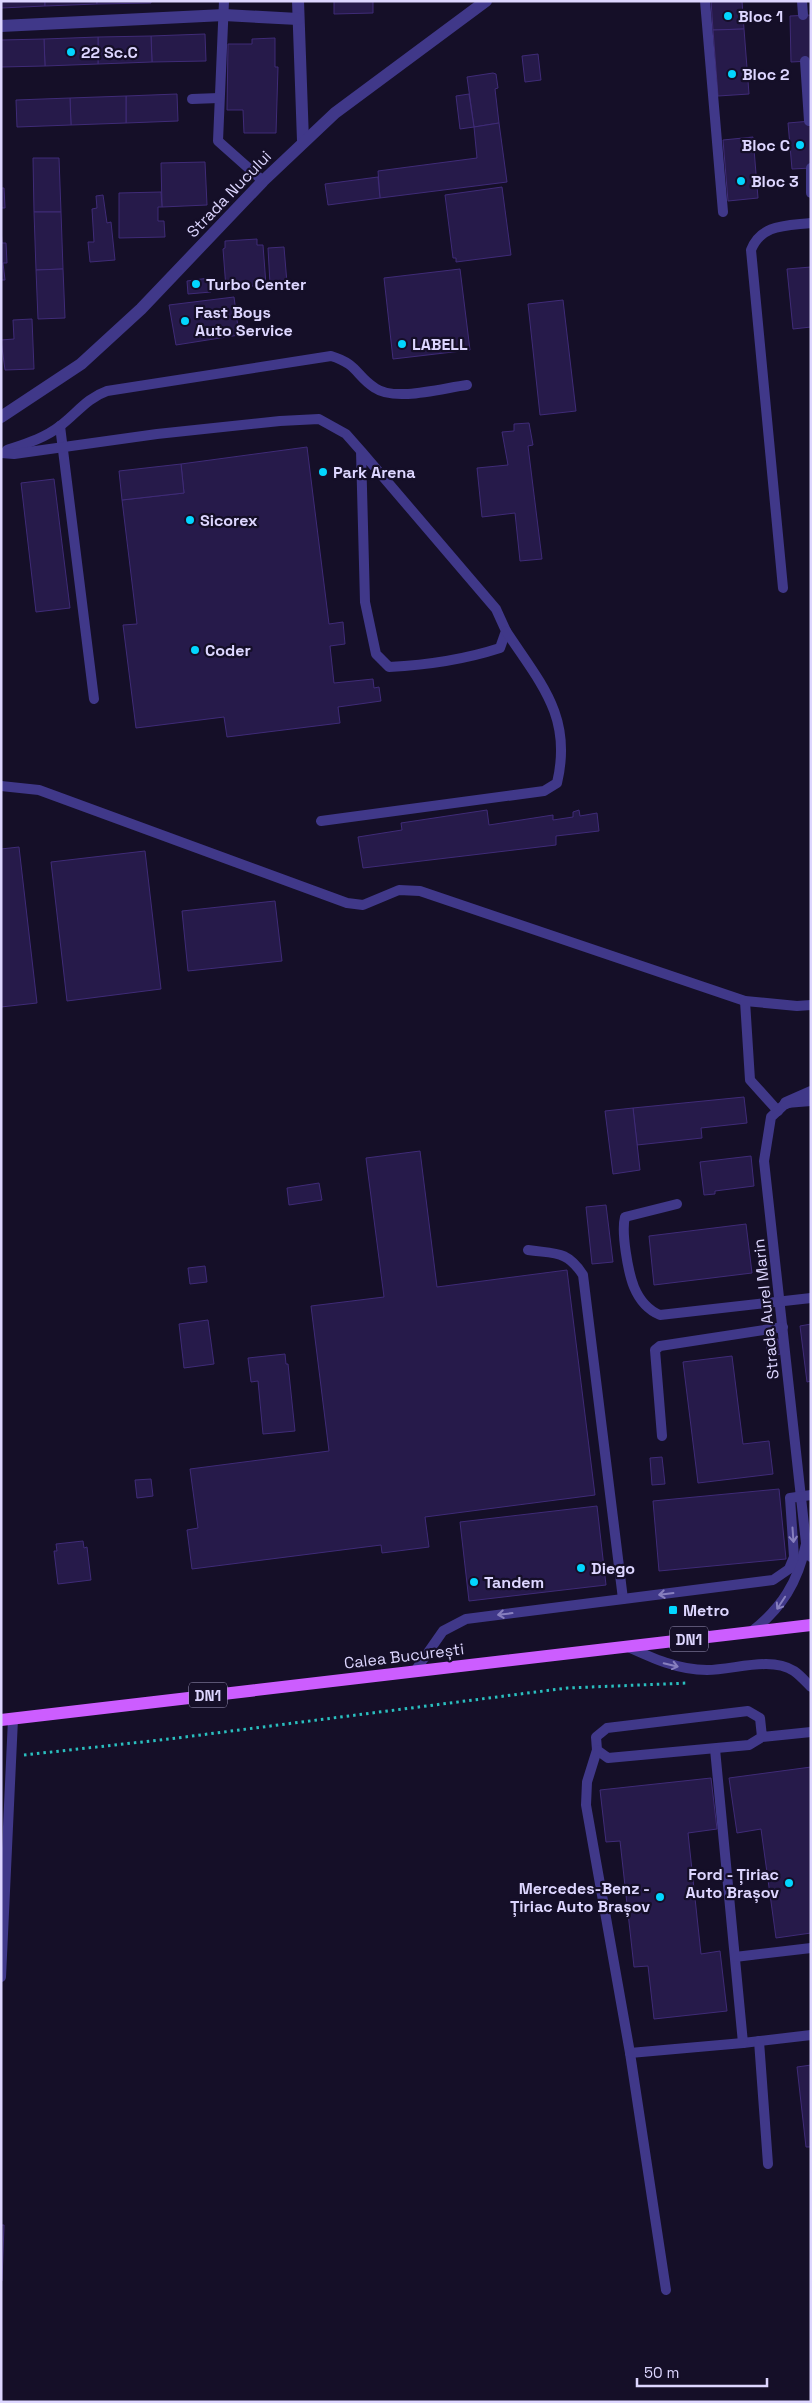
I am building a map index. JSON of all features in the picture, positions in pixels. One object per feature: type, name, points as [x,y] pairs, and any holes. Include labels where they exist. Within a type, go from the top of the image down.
[{"type":"main road","name":"Calea București","points":[[7,1719],[811,1625]]},
{"type":"street","points":[[298,1],[303,141]]},
{"type":"street","name":"Strada Nucului","points":[[1,416],[81,364],[141,310],[263,181],[303,141],[335,113],[486,1]]},
{"type":"street","points":[[1,26],[224,15],[298,18]]},
{"type":"street","points":[[782,1107],[811,1092]]},
{"type":"lane","points":[[224,1],[218,141],[263,181]]},
{"type":"lane","points":[[705,1],[723,212]]},
{"type":"lane","points":[[802,1],[802,15]]},
{"type":"lane","points":[[805,61],[809,121]]},
{"type":"lane","points":[[192,99],[219,98]]},
{"type":"lane","points":[[810,168],[811,193]]},
{"type":"lane","points":[[783,588],[751,250],[755,239],[763,232],[811,224]]},
{"type":"lane","points":[[1,453],[41,437],[60,426],[93,396],[107,391],[332,356],[354,366],[374,388],[392,395],[467,385]]},
{"type":"lane","points":[[1,453],[14,454],[167,433],[280,421],[319,419],[346,434],[496,609],[506,631],[552,703],[558,719],[561,763],[556,783],[544,791],[320,821]]},
{"type":"lane","points":[[60,426],[94,699]]},
{"type":"lane","points":[[361,452],[365,602],[376,654],[389,667],[433,664],[467,658],[500,648],[506,631]]},
{"type":"lane","points":[[1,786],[39,790],[347,903],[363,905],[399,890],[420,891],[745,1001],[797,1006],[811,1005]]},
{"type":"lane","points":[[745,1001],[750,1080],[782,1107],[811,1101]]},
{"type":"lane","name":"Strada Aurel Marin","points":[[751,1632],[772,1616],[781,1604],[801,1568],[806,1543],[806,1496],[783,1327],[764,1161],[772,1117],[782,1107]]},
{"type":"lane","points":[[677,1204],[625,1217],[622,1227],[633,1286],[651,1311],[660,1315],[811,1298]]},
{"type":"lane","points":[[528,1250],[565,1255],[574,1262],[583,1275],[624,1599]]},
{"type":"lane","points":[[662,1436],[654,1350],[660,1346],[783,1327]]},
{"type":"lane","points":[[415,1670],[443,1630],[466,1619],[773,1580],[789,1569],[794,1557],[790,1498],[806,1496]]},
{"type":"lane","name":"Strada Aurel Marin","points":[[806,1543],[811,1557]]},
{"type":"lane","points":[[626,1646],[661,1662],[684,1668],[707,1670],[763,1664],[794,1670],[811,1687]]},
{"type":"lane","points":[[666,2290],[630,2053],[586,1805],[587,1782],[597,1750],[596,1737],[607,1728],[748,1711],[760,1718],[762,1737]]},
{"type":"lane","points":[[1,1977],[5,1817],[11,1757],[7,1719]]},
{"type":"lane","points":[[597,1750],[608,1758],[749,1745],[762,1737],[811,1732]]},
{"type":"lane","points":[[714,1749],[743,2043]]},
{"type":"lane","points":[[735,1957],[811,1948]]},
{"type":"lane","points":[[630,2053],[811,2035]]},
{"type":"lane","points":[[759,2041],[768,2164]]},
{"type":"path","points":[[11,1757],[169,1739],[567,1688],[695,1683]]},
{"type":"building","points":[[1,1],[45,1],[45,6],[1,8]]},
{"type":"building","points":[[45,1],[97,1],[97,4],[45,6]]},
{"type":"building","points":[[97,1],[151,1],[151,3],[97,4]]},
{"type":"building","points":[[334,1],[373,1],[373,13],[334,14]]},
{"type":"building","name":"Bloc 1","points":[[711,1],[742,1],[744,29],[713,30]]},
{"type":"building","points":[[811,15],[811,61],[791,62],[790,16]]},
{"type":"building","name":"Bloc 2","points":[[744,29],[749,94],[718,96],[713,30]]},
{"type":"building","points":[[205,34],[206,61],[152,62],[151,36]]},
{"type":"building","points":[[151,36],[152,62],[98,64],[98,37]]},
{"type":"building","name":"22 Sc.C","points":[[98,37],[98,64],[45,66],[44,39]]},
{"type":"building","points":[[275,38],[275,67],[278,67],[276,133],[244,133],[243,110],[227,110],[228,44],[252,44],[252,39]]},
{"type":"building","points":[[44,39],[45,66],[1,67],[1,40]]},
{"type":"building","points":[[538,54],[541,80],[525,82],[522,56]]},
{"type":"building","points":[[496,74],[498,88],[495,89],[499,123],[474,127],[467,77]]},
{"type":"building","points":[[177,94],[178,121],[126,123],[126,96]]},
{"type":"building","points":[[469,94],[474,127],[460,129],[456,96]]},
{"type":"building","points":[[126,96],[126,123],[71,125],[70,98]]},
{"type":"building","points":[[70,98],[71,125],[17,127],[16,100]]},
{"type":"building","name":"Bloc C","points":[[811,121],[811,168],[792,169],[788,123]]},
{"type":"building","points":[[499,123],[507,182],[380,198],[378,171],[477,158],[474,127]]},
{"type":"building","name":"Bloc 3","points":[[753,137],[758,198],[728,201],[723,140]]},
{"type":"building","points":[[33,158],[59,158],[61,212],[34,212]]},
{"type":"building","points":[[205,162],[207,205],[162,207],[161,163]]},
{"type":"building","points":[[378,177],[380,198],[328,205],[325,184]]},
{"type":"building","points":[[502,187],[511,255],[456,262],[456,258],[453,258],[445,195]]},
{"type":"building","points":[[1,188],[4,188],[5,208],[1,208]]},
{"type":"building","points":[[161,192],[162,207],[158,207],[158,221],[164,221],[165,237],[119,238],[119,193]]},
{"type":"building","points":[[103,195],[107,223],[111,222],[115,260],[90,262],[88,242],[94,242],[92,209],[97,208],[96,196]]},
{"type":"building","points":[[34,212],[61,212],[63,269],[36,270]]},
{"type":"building","points":[[1,228],[2,243],[6,243],[7,263],[3,263],[5,280],[1,280]]},
{"type":"building","points":[[257,239],[257,245],[263,245],[266,285],[226,288],[223,249],[225,248],[225,241]]},
{"type":"building","points":[[284,247],[287,283],[270,284],[268,248]]},
{"type":"building","points":[[811,267],[811,327],[793,329],[787,269]]},
{"type":"building","points":[[63,269],[65,318],[38,319],[36,270]]},
{"type":"building","points":[[460,269],[470,350],[393,359],[384,278]]},
{"type":"building","points":[[209,278],[211,292],[188,294],[187,281]]},
{"type":"building","points":[[234,297],[239,335],[176,345],[169,305]]},
{"type":"building","points":[[563,300],[576,411],[540,415],[528,304]]},
{"type":"building","points":[[32,319],[34,369],[5,370],[1,340],[14,339],[13,320]]},
{"type":"building","points":[[529,423],[533,445],[528,446],[542,559],[520,561],[515,513],[482,517],[477,468],[508,465],[502,432],[514,431],[514,424]]},
{"type":"building","points":[[307,447],[329,624],[343,622],[345,644],[330,646],[334,683],[373,679],[374,688],[379,687],[381,701],[338,707],[340,723],[227,737],[224,717],[136,728],[123,625],[137,624],[122,500],[184,493],[181,464]]},
{"type":"building","points":[[181,464],[184,493],[122,500],[119,471]]},
{"type":"building","points":[[54,479],[70,608],[36,612],[21,483]]},
{"type":"building","points":[[487,810],[489,825],[553,815],[553,820],[573,817],[573,812],[579,810],[580,816],[597,813],[599,831],[556,836],[556,845],[363,868],[358,837],[402,830],[401,823]]},
{"type":"building","points":[[19,847],[37,1003],[1,1007],[1,849]]},
{"type":"building","points":[[145,851],[161,989],[67,1001],[51,862]]},
{"type":"building","points":[[275,901],[282,961],[188,971],[182,911]]},
{"type":"building","points":[[744,1097],[747,1123],[701,1128],[702,1138],[637,1145],[633,1108]]},
{"type":"building","points":[[633,1108],[640,1170],[613,1174],[605,1111]]},
{"type":"building","points":[[420,1151],[437,1287],[567,1270],[595,1495],[425,1517],[429,1547],[382,1553],[381,1545],[192,1569],[187,1530],[198,1528],[190,1469],[329,1451],[311,1306],[384,1297],[366,1158]]},
{"type":"building","points":[[751,1156],[754,1186],[715,1191],[715,1194],[704,1195],[700,1162]]},
{"type":"building","points":[[319,1183],[322,1200],[289,1205],[287,1188]]},
{"type":"building","points":[[606,1205],[613,1262],[592,1264],[586,1207]]},
{"type":"building","points":[[746,1224],[752,1273],[654,1285],[649,1236]]},
{"type":"building","points":[[205,1266],[207,1282],[190,1284],[188,1268]]},
{"type":"building","points":[[208,1320],[214,1364],[184,1368],[179,1324]]},
{"type":"building","points":[[811,1324],[811,1381],[807,1382],[800,1326]]},
{"type":"building","points":[[778,1339],[781,1354],[768,1356],[766,1341]]},
{"type":"building","points":[[285,1354],[286,1364],[288,1364],[295,1431],[263,1434],[258,1381],[251,1382],[248,1358]]},
{"type":"building","points":[[732,1356],[743,1444],[769,1441],[773,1474],[698,1483],[683,1362]]},
{"type":"building","points":[[662,1457],[665,1484],[652,1485],[650,1458]]},
{"type":"building","points":[[151,1479],[153,1496],[137,1498],[135,1480]]},
{"type":"building","points":[[779,1489],[786,1559],[659,1571],[653,1501]]},
{"type":"building","points":[[597,1506],[606,1585],[469,1601],[460,1522]]},
{"type":"building","points":[[83,1541],[84,1548],[87,1547],[91,1580],[58,1584],[54,1551],[57,1551],[56,1544]]},
{"type":"building","name":"Ford - Țiriac Auto Brașov","points":[[811,1767],[811,1933],[776,1938],[761,1829],[737,1833],[729,1778]]},
{"type":"building","name":"Mercedes-Benz - Țiriac Auto Brașov","points":[[711,1778],[717,1829],[688,1833],[701,1954],[720,1951],[727,2011],[654,2019],[648,1966],[634,1967],[620,1841],[606,1842],[600,1790]]},
{"type":"building","points":[[811,2065],[811,2147],[806,2147],[797,2067]]},
{"type":"building","points":[[1,2225],[4,2225],[2,2281],[1,2281]]},
{"type":"place","name":"Bloc 1","points":[[728,16]]},
{"type":"place","name":"22 Sc.C","points":[[71,52]]},
{"type":"place","name":"Bloc 2","points":[[732,74]]},
{"type":"place","name":"Bloc C","points":[[800,145]]},
{"type":"place","name":"Bloc 3","points":[[741,181]]},
{"type":"place","name":"Turbo Center","points":[[196,284]]},
{"type":"place","name":"Fast Boys Auto Service","points":[[185,321]]},
{"type":"place","name":"LABELL","points":[[402,344]]},
{"type":"place","name":"Park Arena","points":[[323,472]]},
{"type":"place","name":"Sicorex","points":[[190,520]]},
{"type":"place","name":"Coder","points":[[195,650]]},
{"type":"place","name":"Diego","points":[[581,1568]]},
{"type":"place","name":"Tandem","points":[[474,1582]]},
{"type":"place","name":"Metro","points":[[673,1610]]},
{"type":"place","name":"Ford - Țiriac Auto Brașov","points":[[789,1883]]},
{"type":"place","name":"Mercedes-Benz - Țiriac Auto Brașov","points":[[660,1897]]}]
